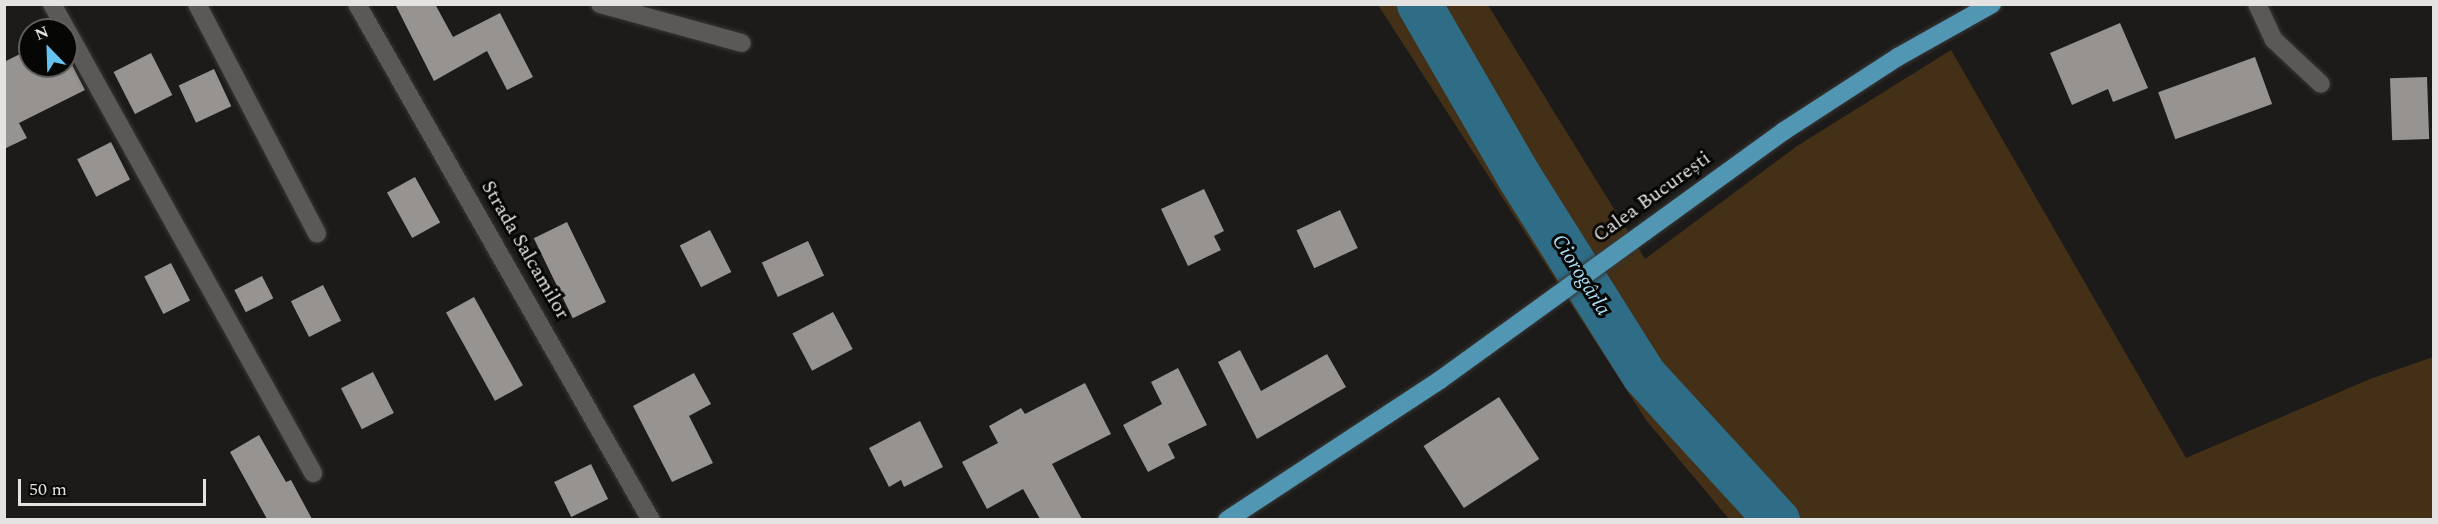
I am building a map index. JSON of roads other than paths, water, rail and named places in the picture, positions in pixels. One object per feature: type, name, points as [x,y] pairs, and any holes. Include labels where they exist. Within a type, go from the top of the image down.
[{"type":"main road","name":"Calea București","points":[[1227,519],[1502,335],[1675,207],[1898,57],[1992,4]]},
{"type":"street","points":[[52,4],[313,473]]},
{"type":"street","points":[[197,4],[317,234]]},
{"type":"street","name":"Strada Salcamilor","points":[[357,4],[651,519]]},
{"type":"street","points":[[600,4],[742,43]]},
{"type":"street","points":[[2257,4],[2274,40],[2321,84]]},
{"type":"waterway","name":"Ciorogârla","points":[[1419,4],[1518,175],[1644,375],[1777,520]]}]
